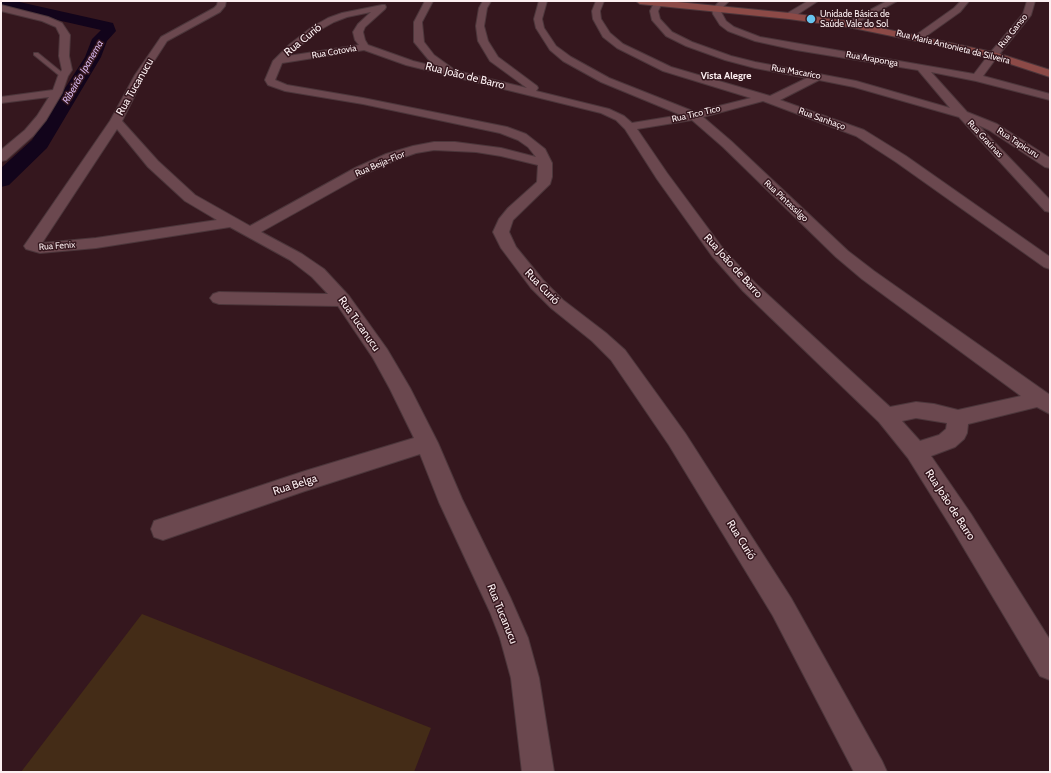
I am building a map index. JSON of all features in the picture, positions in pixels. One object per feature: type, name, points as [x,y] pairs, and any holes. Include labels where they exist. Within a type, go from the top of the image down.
[{"type":"street","name":"Rua Tucanucu","points":[[222,1],[221,6],[217,10],[164,39],[140,75],[116,121],[138,148],[173,183],[202,205],[296,257],[318,273],[344,300],[380,354],[396,381],[427,443],[451,502],[501,606],[514,638],[525,678],[538,772]]},
{"type":"street","points":[[429,1],[418,22],[419,42],[431,57],[451,73]]},
{"type":"street","points":[[487,1],[483,8],[480,32],[490,53],[512,74],[547,96]]},
{"type":"street","name":"Rua Pintassilgo","points":[[542,1],[539,11],[540,28],[553,48],[577,66],[605,80],[694,116],[727,144],[799,214],[858,266],[1045,403]]},
{"type":"street","name":"Rua Sanhaço","points":[[600,1],[596,11],[597,20],[606,35],[620,46],[667,69],[766,99],[842,126],[874,140],[1050,264]]},
{"type":"street","name":"Rua Maria Antonieta da Silveira","points":[[640,1],[789,16],[848,24],[919,37],[993,55],[1050,74]]},
{"type":"street","points":[[716,8],[725,1]]},
{"type":"street","points":[[789,16],[814,1]]},
{"type":"street","points":[[848,24],[893,1]]},
{"type":"street","points":[[919,37],[956,10],[964,1]]},
{"type":"street","name":"Rua Ganso","points":[[977,78],[993,55],[1027,15],[1031,1]]},
{"type":"street","name":"Rua Macarico","points":[[658,2],[654,11],[660,24],[669,34],[689,44],[755,65],[856,84],[963,115]]},
{"type":"street","points":[[365,47],[358,36],[359,29],[385,4]]},
{"type":"street","name":"Rua Curió","points":[[385,4],[325,22],[292,47],[278,61],[270,80],[276,85],[503,130],[522,137],[540,152],[545,163],[545,177],[543,184],[506,219],[502,232],[509,248],[537,284],[557,304],[618,355],[672,433],[782,607],[871,772]]},
{"type":"street","points":[[1,8],[45,19],[59,25],[65,35],[64,56],[67,70],[63,76],[57,93],[42,118],[29,133],[1,157]]},
{"type":"street","name":"Rua Araponga","points":[[716,8],[717,14],[723,23],[731,29],[758,39],[796,47],[977,78],[1050,97]]},
{"type":"street","name":"Rua João de Barro","points":[[365,47],[391,58],[605,111],[620,118],[629,127],[650,160],[718,253],[750,287],[886,416],[916,452],[978,548],[1050,666]]},
{"type":"street","name":"Rua Cotovia","points":[[278,61],[365,47]]},
{"type":"street","name":"Rua Graúnas","points":[[922,68],[974,128],[1050,208]]},
{"type":"street","name":"Rua Tico Tico","points":[[629,127],[694,116],[766,99],[819,76]]},
{"type":"street","points":[[1,100],[57,93]]},
{"type":"street","name":"Rua Tapicuru","points":[[963,115],[984,123],[1003,133],[1050,164]]},
{"type":"street","name":"Rua Fenix","points":[[116,121],[35,239],[33,247],[40,248],[96,243],[232,222]]},
{"type":"street","points":[[974,128],[1003,133]]},
{"type":"street","points":[[8,136],[29,133]]},
{"type":"street","name":"Rua Beija-Flor","points":[[250,231],[360,171],[391,157],[413,150],[434,146],[476,148],[501,152],[545,163]]},
{"type":"street","points":[[219,298],[344,300]]},
{"type":"street","points":[[886,416],[916,410],[934,412],[958,418],[1045,403]]},
{"type":"street","points":[[916,452],[947,441],[956,433],[958,418]]},
{"type":"street","name":"Rua Belga","points":[[163,529],[305,481],[427,443]]},
{"type":"lane","points":[[36,54],[63,76]]},
{"type":"shaded area","points":[[142,614],[431,728],[414,772],[21,772]]},
{"type":"waterway","name":"Ribeirão Ipanema","points":[[1,180],[40,144],[93,57],[100,39],[109,31],[108,26],[27,9],[7,3],[8,1]]},
{"type":"place","name":"Unidade Básica de Saúde Vale do Sol","points":[[811,19]]},
{"type":"district","name":"Vista Alegre","points":[[726,76]]}]
